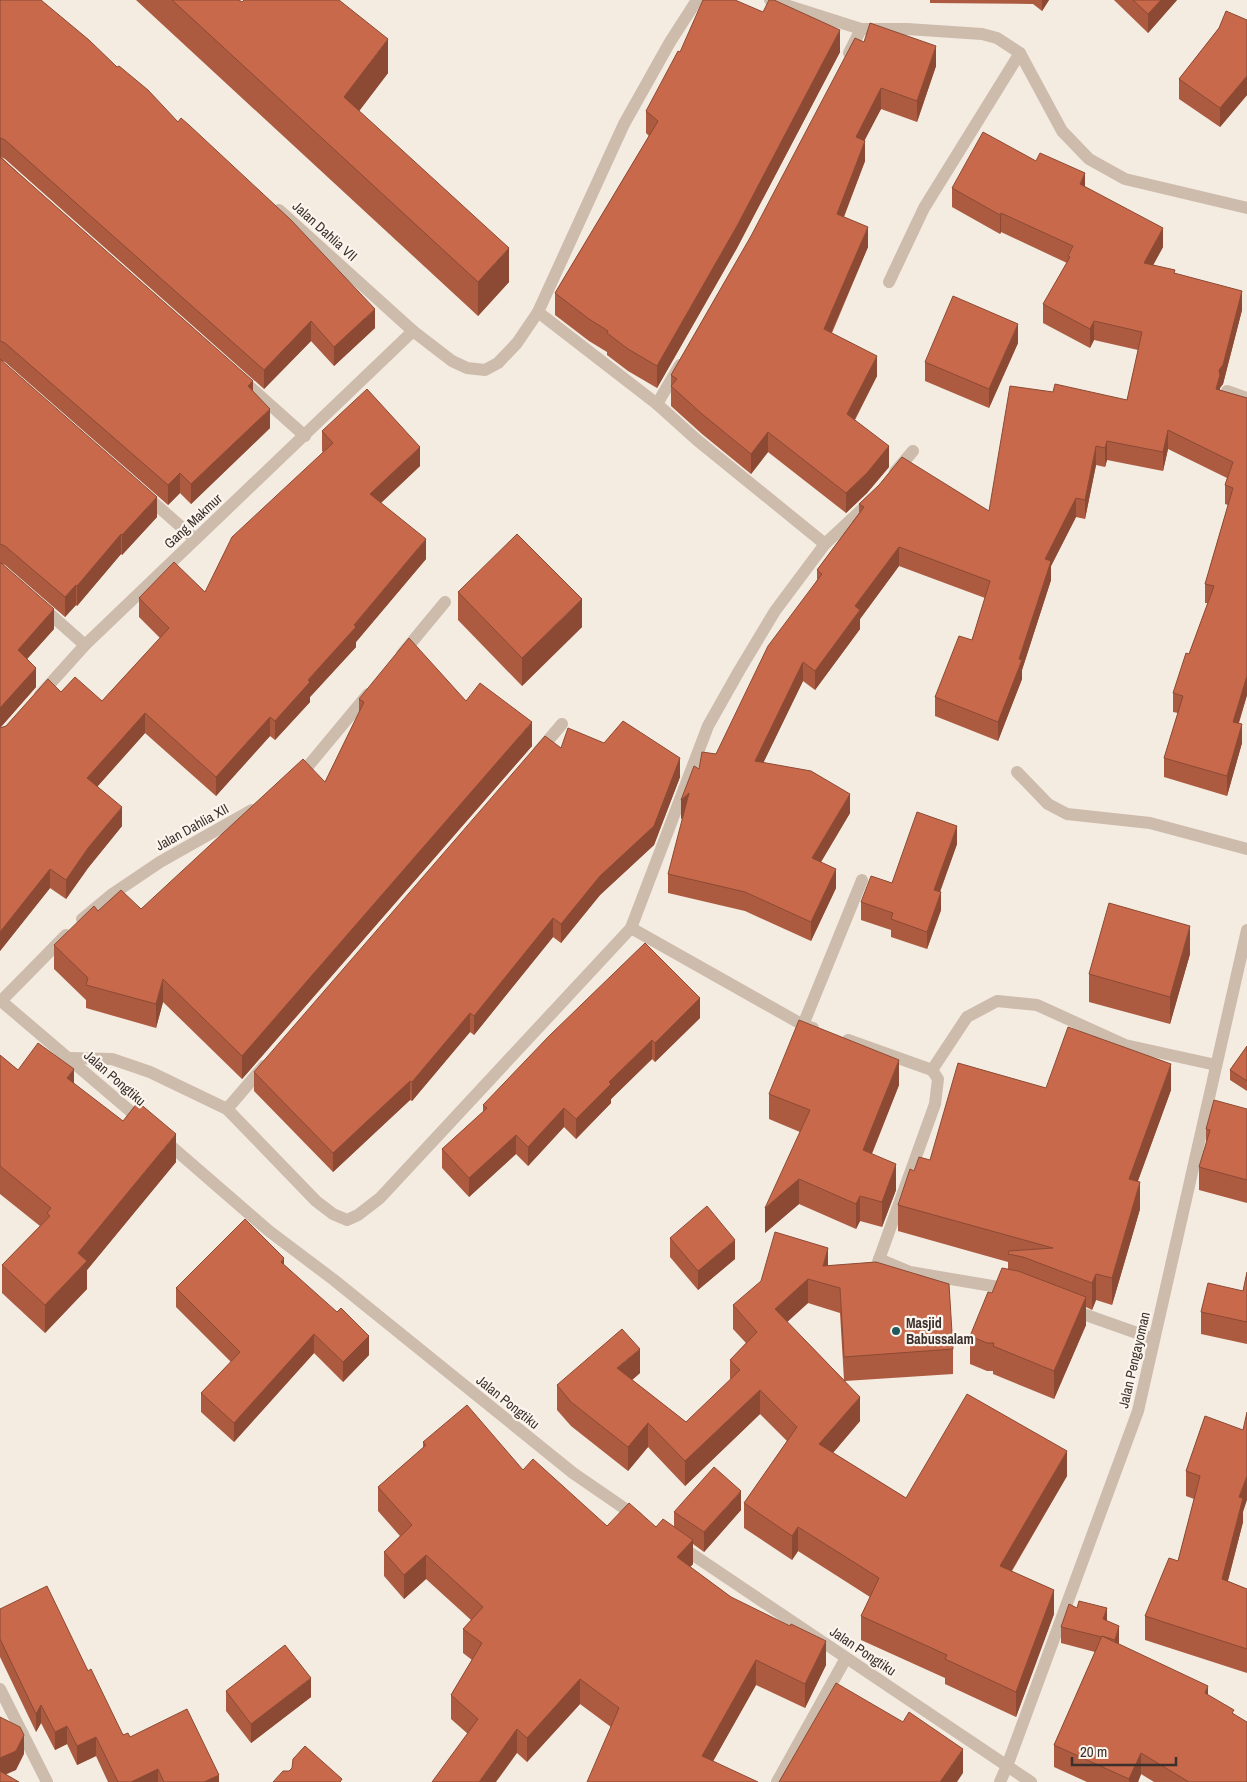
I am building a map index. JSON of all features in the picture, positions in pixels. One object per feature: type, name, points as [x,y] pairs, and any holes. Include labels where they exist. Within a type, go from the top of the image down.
[{"type":"street","points":[[697,0],[670,42],[624,124],[538,312],[657,404],[825,544]]},
{"type":"street","points":[[770,0],[861,29],[982,34],[997,38],[1020,52],[1062,130],[1089,159],[1124,179],[1247,208]]},
{"type":"street","points":[[843,63],[861,29]]},
{"type":"street","points":[[889,282],[924,208],[1020,52]]},
{"type":"street","name":"Jalan Dahlia VII","points":[[269,202],[413,331],[452,360],[467,368],[485,370],[498,363],[517,343],[538,312]]},
{"type":"street","name":"Gang Makmur","points":[[33,703],[85,645],[413,331]]},
{"type":"street","points":[[657,404],[686,353]]},
{"type":"street","points":[[230,370],[305,436]]},
{"type":"street","points":[[1226,392],[1247,398]]},
{"type":"street","points":[[890,478],[914,451]]},
{"type":"street","points":[[135,487],[195,539]]},
{"type":"street","points":[[69,1058],[112,1059],[150,1072],[226,1109],[316,1200],[333,1214],[347,1220],[358,1215],[380,1198],[631,928],[708,726],[775,611],[825,544],[879,492]]},
{"type":"street","points":[[36,602],[85,645]]},
{"type":"street","points":[[396,660],[445,602]]},
{"type":"street","points":[[289,782],[309,765],[378,682]]},
{"type":"street","points":[[530,761],[562,724]]},
{"type":"street","points":[[1016,772],[1048,804],[1067,814],[1150,823],[1247,849]]},
{"type":"street","name":"Jalan Dahlia XII","points":[[1,1000],[82,919],[111,895],[160,862],[263,804]]},
{"type":"street","points":[[803,1024],[862,880]]},
{"type":"street","points":[[631,928],[803,1024],[821,1031]]},
{"type":"street","name":"Jalan Pengayoman","points":[[1000,1782],[1138,1411],[1247,930]]},
{"type":"street","name":"Jalan Pongtiku","points":[[1,1000],[270,1231],[334,1280],[573,1473],[645,1522]]},
{"type":"street","points":[[932,1070],[967,1017],[997,1001],[1037,1005],[1125,1045],[1216,1065]]},
{"type":"street","points":[[840,1037],[932,1070],[938,1079],[935,1104],[873,1276]]},
{"type":"street","points":[[226,1109],[272,1058]]},
{"type":"street","points":[[879,1259],[910,1272],[1020,1290]]},
{"type":"street","points":[[1057,1305],[1154,1339]]},
{"type":"street","name":"Jalan Pongtiku","points":[[669,1538],[1031,1782]]},
{"type":"street","points":[[777,1782],[846,1658]]},
{"type":"street","points":[[0,1689],[48,1782]]},
{"type":"building","points":[[0,0],[41,0],[89,40],[117,67],[119,66],[148,90],[178,122],[181,118],[189,125],[291,220],[375,309],[334,347],[311,321],[264,370],[5,140],[0,138]]},
{"type":"building","points":[[172,0],[239,0],[242,2],[244,0],[339,0],[388,39],[344,97],[509,248],[478,282]]},
{"type":"building","points":[[703,0],[735,0],[763,12],[769,0],[774,0],[840,30],[737,226],[657,366],[628,349],[607,333],[608,331],[555,293],[658,121],[646,111],[678,51],[680,52]]},
{"type":"building","points":[[1133,0],[1161,0],[1148,14]]},
{"type":"building","points":[[1226,11],[1247,20],[1247,76],[1220,108],[1179,79],[1219,28]]},
{"type":"building","points":[[870,23],[936,46],[917,101],[881,88],[856,137],[865,141],[837,214],[868,227],[824,329],[877,356],[847,414],[889,446],[867,473],[846,493],[768,432],[751,454],[671,386],[677,379],[671,375],[751,236],[855,38],[864,42]]},
{"type":"building","points":[[983,132],[1036,161],[1040,153],[1085,173],[1080,184],[1163,228],[1144,263],[1175,270],[1174,273],[1242,291],[1223,365],[1219,370],[1220,375],[1216,389],[1247,398],[1247,676],[1233,722],[1242,724],[1227,776],[1164,758],[1183,696],[1173,693],[1186,653],[1189,654],[1214,586],[1205,584],[1233,488],[1225,485],[1233,462],[1168,430],[1163,452],[1107,441],[1105,448],[1096,446],[1085,500],[1076,498],[1045,559],[1051,561],[1019,659],[1022,660],[998,722],[935,697],[959,636],[972,640],[990,581],[899,547],[855,606],[860,610],[815,671],[803,662],[755,761],[811,771],[850,794],[812,858],[836,869],[811,922],[745,892],[668,874],[689,793],[681,800],[694,766],[699,769],[702,752],[716,754],[768,646],[822,574],[817,570],[864,507],[859,504],[879,485],[902,457],[989,511],[1010,386],[1053,392],[1055,384],[1127,400],[1142,332],[1094,321],[1090,329],[1043,304],[1070,257],[1068,256],[1073,246],[1001,213],[1000,215],[952,188]]},
{"type":"building","points":[[0,157],[253,381],[248,386],[270,409],[191,484],[180,473],[168,485],[5,343],[0,341]]},
{"type":"building","points":[[953,296],[1018,324],[989,389],[925,362]]},
{"type":"building","points":[[0,359],[157,497],[65,597],[5,546],[0,544]]},
{"type":"building","points":[[367,389],[420,447],[370,494],[426,539],[354,625],[356,627],[308,680],[310,682],[275,721],[270,717],[216,777],[145,713],[87,778],[122,807],[88,848],[66,880],[50,869],[0,932],[0,728],[6,726],[48,679],[61,692],[75,677],[102,701],[169,628],[139,598],[174,562],[205,592],[232,537],[333,443],[322,431]]},
{"type":"building","points":[[517,534],[582,599],[522,658],[458,592]]},
{"type":"building","points":[[0,562],[54,609],[18,650],[36,668],[0,708]]},
{"type":"building","points":[[409,638],[466,701],[480,683],[532,722],[242,1056],[163,979],[156,1004],[86,985],[88,978],[54,945],[94,906],[98,911],[121,890],[141,909],[303,759],[325,782],[364,702],[359,699]]},
{"type":"building","points":[[623,721],[680,758],[654,826],[600,876],[561,924],[553,918],[474,1016],[470,1013],[412,1082],[410,1081],[333,1153],[254,1072],[545,736],[561,748],[568,728],[604,743]]},
{"type":"building","points":[[917,812],[957,826],[934,890],[941,892],[927,932],[891,919],[893,913],[861,902],[871,876],[892,883]]},
{"type":"building","points":[[1109,903],[1190,926],[1170,997],[1089,974]]},
{"type":"building","points":[[645,943],[700,998],[655,1043],[652,1040],[609,1082],[611,1084],[576,1119],[564,1108],[528,1147],[516,1135],[469,1178],[442,1149],[487,1108],[483,1105],[549,1036]]},
{"type":"building","points":[[799,1020],[899,1060],[863,1150],[896,1164],[882,1202],[860,1196],[856,1204],[799,1179],[765,1208],[810,1110],[769,1094]]},
{"type":"building","points":[[1068,1027],[1171,1064],[1129,1179],[1140,1182],[1112,1278],[1096,1274],[1092,1283],[1023,1257],[1008,1254],[1009,1251],[1053,1248],[898,1205],[910,1169],[914,1171],[919,1157],[930,1160],[958,1063],[1046,1088]]},
{"type":"building","points":[[38,1043],[74,1069],[67,1078],[123,1121],[138,1102],[176,1134],[78,1253],[87,1261],[45,1305],[2,1265],[50,1216],[47,1213],[51,1208],[0,1166],[0,1055],[18,1070]]},
{"type":"building","points":[[1247,1046],[1247,1081],[1230,1070]]},
{"type":"building","points":[[1214,1100],[1247,1109],[1247,1180],[1199,1167],[1210,1130],[1206,1129]]},
{"type":"building","points":[[707,1206],[735,1240],[698,1271],[670,1238]]},
{"type":"building","points":[[245,1219],[284,1258],[281,1262],[337,1312],[341,1308],[369,1336],[343,1362],[314,1334],[234,1423],[201,1393],[240,1352],[176,1288]]},
{"type":"building","points":[[775,1232],[828,1248],[823,1266],[876,1262],[949,1284],[953,1349],[844,1357],[840,1288],[808,1279],[775,1309],[860,1397],[819,1444],[906,1498],[967,1394],[1067,1451],[1000,1566],[1054,1590],[1016,1692],[945,1659],[947,1655],[861,1616],[879,1578],[798,1527],[792,1536],[744,1503],[797,1427],[760,1390],[685,1461],[648,1423],[628,1447],[571,1402],[557,1385],[622,1329],[640,1349],[617,1368],[686,1422],[740,1370],[730,1360],[757,1332],[733,1305],[761,1281]]},
{"type":"building","points":[[1002,1268],[1018,1271],[1086,1297],[1054,1371],[993,1346],[994,1343],[987,1343],[970,1336],[988,1292],[992,1293]]},
{"type":"building","points":[[1247,1272],[1247,1322],[1201,1312],[1208,1283],[1243,1291]]},
{"type":"building","points":[[467,1405],[523,1470],[533,1459],[607,1526],[629,1503],[656,1527],[663,1519],[693,1540],[677,1557],[731,1597],[790,1626],[791,1624],[826,1641],[805,1684],[756,1660],[702,1756],[758,1782],[587,1782],[619,1708],[580,1679],[527,1738],[517,1729],[479,1782],[432,1782],[478,1719],[451,1695],[482,1643],[463,1629],[483,1607],[426,1555],[404,1575],[384,1552],[412,1525],[378,1487],[426,1445],[423,1442]]},
{"type":"building","points":[[1247,1412],[1247,1476],[1239,1497],[1243,1498],[1222,1579],[1247,1589],[1247,1649],[1145,1616],[1169,1558],[1178,1561],[1200,1476],[1186,1471],[1205,1416],[1243,1430]]},
{"type":"building","points":[[714,1467],[741,1491],[704,1532],[674,1512]]},
{"type":"building","points":[[47,1586],[88,1671],[91,1669],[123,1735],[128,1733],[130,1737],[187,1709],[219,1775],[204,1782],[164,1782],[158,1769],[131,1782],[118,1782],[96,1737],[77,1746],[67,1726],[55,1732],[41,1705],[36,1714],[0,1639],[0,1609]]},
{"type":"building","points":[[1079,1601],[1107,1608],[1103,1619],[1119,1626],[1115,1640],[1061,1627],[1069,1604],[1077,1608]]},
{"type":"building","points":[[1102,1636],[1208,1686],[1205,1693],[1234,1710],[1232,1713],[1247,1722],[1247,1782],[1189,1782],[1141,1753],[1129,1779],[1054,1745]]},
{"type":"building","points":[[285,1645],[311,1678],[251,1724],[226,1691]]},
{"type":"building","points":[[836,1683],[903,1722],[909,1712],[963,1749],[940,1782],[779,1782]]},
{"type":"building","points":[[0,1717],[20,1727],[24,1735],[16,1751],[0,1758]]},
{"type":"building","points":[[305,1746],[342,1779],[340,1782],[273,1782],[283,1771],[289,1771],[292,1768],[293,1759]]},
{"type":"building","points":[[0,1771],[19,1782],[0,1782]]},
{"type":"place","name":"Masjid Babussalam","points":[[896,1331]]}]
